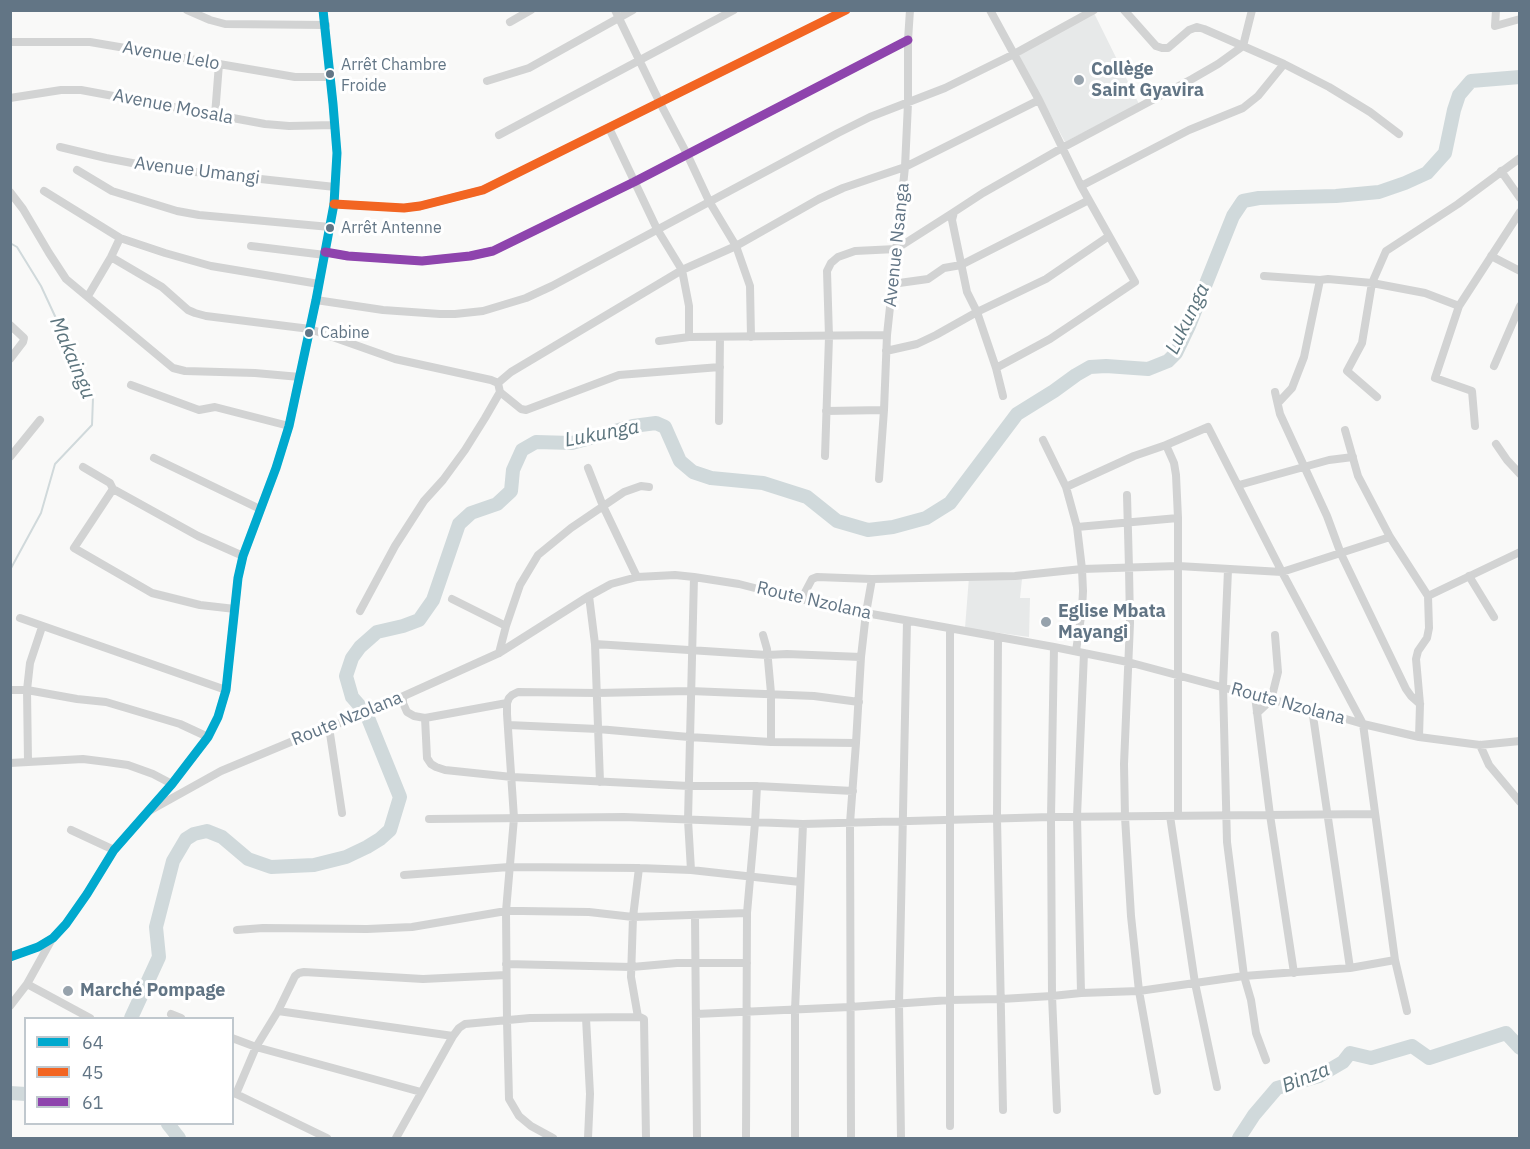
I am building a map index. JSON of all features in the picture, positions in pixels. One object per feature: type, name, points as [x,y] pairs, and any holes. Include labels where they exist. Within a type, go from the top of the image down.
[{"type":"street","points":[[187,10],[210,21],[225,24],[326,25]]},
{"type":"street","points":[[10,957],[38,947],[52,938],[66,924],[114,850],[172,784],[208,737],[218,717],[226,690],[238,578],[243,556],[289,426],[334,204],[337,153],[323,10]]},
{"type":"street","points":[[510,22],[531,10]]},
{"type":"street","points":[[487,81],[529,68],[617,14],[633,10]]},
{"type":"street","points":[[499,135],[734,10]]},
{"type":"street","points":[[334,204],[404,208],[483,190],[846,10]]},
{"type":"street","name":"Avenue Nsanga","points":[[879,479],[887,335],[905,168],[910,10]]},
{"type":"street","points":[[990,10],[1081,186],[1135,282],[1050,339],[996,368]]},
{"type":"street","points":[[316,300],[382,310],[456,314],[483,311],[526,298],[838,133],[870,117],[945,88],[1014,54],[1094,10]]},
{"type":"street","points":[[1124,10],[1156,46],[1168,48],[1189,30],[1197,27],[1204,29],[1284,64],[1347,97],[1399,134]]},
{"type":"street","points":[[825,456],[829,337],[827,271],[831,263],[838,257],[855,251],[896,249],[983,193],[1062,148],[1192,80],[1243,46],[1252,10]]},
{"type":"street","points":[[1496,10],[1496,26],[1520,19]]},
{"type":"street","points":[[617,14],[710,201],[736,246],[750,286],[751,337]]},
{"type":"street","points":[[251,246],[407,261],[434,261],[493,251],[634,182],[908,40]]},
{"type":"street","name":"Avenue Lelo","points":[[10,42],[90,42],[295,77],[331,77]]},
{"type":"street","points":[[215,115],[219,64]]},
{"type":"street","points":[[1081,186],[1189,130],[1243,108],[1258,96],[1284,64]]},
{"type":"street","name":"Avenue Mosala","points":[[10,98],[61,90],[81,90],[265,124],[335,126]]},
{"type":"street","points":[[498,383],[511,372],[682,270],[736,246],[819,199],[843,188],[905,168],[1038,100]]},
{"type":"street","points":[[609,128],[657,229],[682,270],[689,306],[689,337]]},
{"type":"street","name":"Avenue Umangi","points":[[60,147],[158,168],[335,187]]},
{"type":"street","points":[[1377,397],[1347,371],[1362,343],[1372,283],[1386,251],[1458,204],[1520,158]]},
{"type":"street","points":[[77,170],[112,191],[177,211],[330,227]]},
{"type":"street","points":[[1501,171],[1520,198]]},
{"type":"street","points":[[44,191],[120,238],[172,256],[211,266],[319,284]]},
{"type":"street","points":[[10,192],[23,208],[66,279],[166,363],[177,369],[300,377]]},
{"type":"street","points":[[892,284],[928,279],[944,268],[962,265],[1089,200]]},
{"type":"street","points":[[954,212],[952,220],[967,292],[996,368],[1003,396]]},
{"type":"street","points":[[1475,426],[1472,391],[1435,378],[1459,306],[1520,212]]},
{"type":"street","points":[[886,351],[917,344],[956,325],[976,312],[1046,279],[1109,236]]},
{"type":"street","points":[[88,296],[120,238]]},
{"type":"street","points":[[1491,256],[1520,271]]},
{"type":"street","points":[[111,257],[150,279],[188,310],[195,313],[310,329],[395,359],[498,383]]},
{"type":"street","points":[[1264,276],[1372,283],[1425,293],[1459,306]]},
{"type":"street","points":[[1278,403],[1292,388],[1304,357],[1320,280]]},
{"type":"street","points":[[1494,366],[1520,306]]},
{"type":"street","points":[[10,325],[24,338],[10,359]]},
{"type":"street","points":[[659,341],[689,337],[887,335]]},
{"type":"street","points":[[719,421],[720,337]]},
{"type":"street","points":[[498,383],[500,392],[521,409],[526,410],[619,375],[720,367]]},
{"type":"street","points":[[131,385],[200,410],[215,407],[289,426]]},
{"type":"street","points":[[360,611],[412,519],[465,450],[500,392]]},
{"type":"street","points":[[1275,392],[1280,414],[1327,516],[1341,554],[1406,690],[1420,704]]},
{"type":"street","points":[[826,411],[884,410]]},
{"type":"street","points":[[10,456],[40,420]]},
{"type":"street","points":[[1066,487],[1134,456],[1166,446],[1208,427],[1363,724],[1395,960],[1407,1011]]},
{"type":"street","points":[[1346,430],[1358,476],[1390,537],[1428,596],[1429,628],[1416,659],[1420,704],[1419,737]]},
{"type":"street","points":[[1043,440],[1066,487],[1077,527],[1082,569],[1077,816],[1081,993]]},
{"type":"street","points":[[1496,444],[1520,474]]},
{"type":"street","points":[[1166,446],[1174,463],[1178,518],[1178,675],[1174,816],[1195,983],[1217,1087]]},
{"type":"street","points":[[1239,485],[1329,460],[1353,457]]},
{"type":"street","points":[[154,458],[260,510]]},
{"type":"street","points":[[83,467],[110,483],[113,489],[198,536],[243,556]]},
{"type":"street","points":[[588,468],[603,506],[637,577]]},
{"type":"street","points":[[499,653],[520,585],[537,555],[571,528],[631,489],[641,486],[649,487]]},
{"type":"street","points":[[113,489],[74,548],[152,593],[200,605],[235,609]]},
{"type":"street","points":[[1127,495],[1130,623],[1125,817],[1131,916],[1139,991],[1157,1091]]},
{"type":"street","points":[[1077,527],[1178,518]]},
{"type":"street","points":[[802,598],[812,579],[817,577],[872,579],[1015,576],[1082,569],[1178,566],[1282,572],[1390,537]]},
{"type":"street","points":[[1428,596],[1520,552]]},
{"type":"street","points":[[1227,570],[1223,686],[1226,816],[1232,887],[1244,976],[1251,1000],[1256,1034],[1266,1060]]},
{"type":"street","name":"Route Nzolana","points":[[149,811],[221,771],[403,697],[499,653],[589,596],[611,585],[637,577],[675,575],[739,584],[866,613],[1128,662],[1419,737],[1480,745],[1520,741]]},
{"type":"street","points":[[1469,576],[1494,617]]},
{"type":"street","points":[[690,870],[688,820],[694,577]]},
{"type":"street","points":[[851,1138],[850,823],[861,657],[872,579]]},
{"type":"street","points":[[589,596],[595,644],[600,782]]},
{"type":"street","points":[[452,599],[506,626]]},
{"type":"street","points":[[20,618],[226,690]]},
{"type":"street","points":[[901,1138],[900,1004],[907,621]]},
{"type":"street","points":[[28,761],[27,690],[30,663],[42,627]]},
{"type":"street","points":[[950,629],[950,1125]]},
{"type":"street","points":[[764,635],[771,693],[771,742]]},
{"type":"street","points":[[1257,713],[1271,700],[1278,672],[1275,635]]},
{"type":"street","points":[[998,638],[997,818],[1002,1110]]},
{"type":"street","points":[[595,644],[767,655],[861,657]]},
{"type":"street","points":[[1054,647],[1051,817],[1052,996],[1057,1110]]},
{"type":"street","points":[[10,690],[27,690],[106,702],[180,724],[208,737]]},
{"type":"street","points":[[553,1138],[531,1126],[519,1116],[509,1099],[506,911],[514,818],[507,703],[512,695],[518,692],[771,693],[859,702]]},
{"type":"street","points":[[1255,696],[1294,973]]},
{"type":"street","points":[[403,697],[407,712],[425,718],[507,703]]},
{"type":"street","points":[[1312,709],[1350,968]]},
{"type":"street","points":[[425,718],[427,758],[431,764],[467,773],[600,782],[853,791]]},
{"type":"street","points":[[508,725],[598,729],[771,742],[856,743]]},
{"type":"street","points":[[329,727],[342,813]]},
{"type":"street","points":[[1480,745],[1489,765],[1520,802]]},
{"type":"street","points":[[10,763],[83,759],[128,765],[172,784]]},
{"type":"street","points":[[746,1138],[747,913],[757,786]]},
{"type":"street","points":[[429,819],[624,817],[803,824],[1077,816],[1375,814]]},
{"type":"street","points":[[795,1138],[795,1010],[803,824]]},
{"type":"street","points":[[71,830],[114,850]]},
{"type":"street","points":[[405,875],[509,867],[639,868],[690,870],[800,882]]},
{"type":"street","points":[[638,1017],[632,985],[632,967],[633,917],[639,868]]},
{"type":"street","points":[[237,930],[412,927],[506,911],[589,912],[633,917],[747,913]]},
{"type":"street","points":[[695,915],[697,1138]]},
{"type":"street","points":[[10,1006],[27,984],[52,938]]},
{"type":"street","points":[[696,1014],[850,1008],[950,1000],[1139,991],[1244,976],[1350,968],[1395,960]]},
{"type":"street","points":[[506,964],[632,967],[694,963],[747,963]]},
{"type":"street","points":[[327,1138],[234,1093],[295,976],[304,972],[423,979],[506,975]]},
{"type":"street","points":[[27,984],[88,1017]]},
{"type":"street","points":[[278,1011],[453,1036]]},
{"type":"street","points":[[171,1014],[178,1017]]},
{"type":"street","points":[[396,1138],[453,1036],[465,1024],[530,1018],[642,1017],[644,1019],[646,1138]]},
{"type":"street","points":[[586,1018],[590,1094],[588,1138]]},
{"type":"street","points":[[234,1039],[256,1047],[421,1092]]},
{"type":"shaded area","name":"Collège Saint Gyavira","points":[[1094,13],[1139,104],[1065,142],[1018,55]]},
{"type":"shaded area","points":[[969,577],[1022,579],[1020,598],[1030,598],[1029,637],[965,628]]},
{"type":"waterway","name":"Lukunga","points":[[131,1017],[159,957],[156,927],[173,861],[186,839],[194,834],[207,831],[222,837],[248,859],[271,867],[314,865],[346,857],[367,847],[390,830],[400,797],[366,713],[352,697],[346,676],[352,658],[360,647],[377,632],[419,620],[433,600],[459,524],[471,513],[497,504],[511,491],[513,470],[522,450],[536,442],[572,443],[633,426],[656,423],[665,427],[680,461],[693,472],[711,478],[763,483],[807,497],[837,521],[868,530],[893,527],[926,518],[950,503],[1017,414],[1076,375],[1090,367],[1148,369],[1168,361],[1176,353],[1189,326],[1233,216],[1243,201],[1259,198],[1336,196],[1379,192],[1405,183],[1427,173],[1445,153],[1459,95],[1471,81],[1520,77]]},
{"type":"waterway","name":"Makaingu","points":[[10,243],[17,247],[41,286],[93,398],[92,425],[55,464],[41,513],[10,570]]},
{"type":"waterway","name":"Binza","points":[[1239,1138],[1254,1115],[1277,1088],[1319,1076],[1343,1062],[1350,1053],[1371,1058],[1412,1046],[1429,1058],[1506,1033],[1520,1048]]},
{"type":"waterway","name":"Lukunga","points":[[10,1093],[24,1094]]},
{"type":"waterway","name":"Binza","points":[[169,1125],[179,1138]]},
{"type":"transit line","name":"64","points":[[10,957],[38,947],[53,938],[66,924],[114,850],[172,784],[208,737],[218,717],[226,690],[238,578],[243,556],[289,426],[334,204],[337,153],[323,10]]},
{"type":"transit line","name":"45","points":[[334,204],[404,208],[483,190],[846,10]]},
{"type":"transit line","name":"61","points":[[325,252],[348,256],[422,261],[493,251],[634,182],[908,40]]},
{"type":"place","name":"Arrêt Chambre Froide","points":[[330,74]]},
{"type":"place","name":"Collège Saint Gyavira","points":[[1079,80]]},
{"type":"place","name":"Arrêt Antenne","points":[[330,228]]},
{"type":"place","name":"Cabine","points":[[309,333]]},
{"type":"place","name":"Eglise Mbata Mayangi","points":[[1046,622]]},
{"type":"place","name":"Marché Pompage","points":[[68,991]]}]
